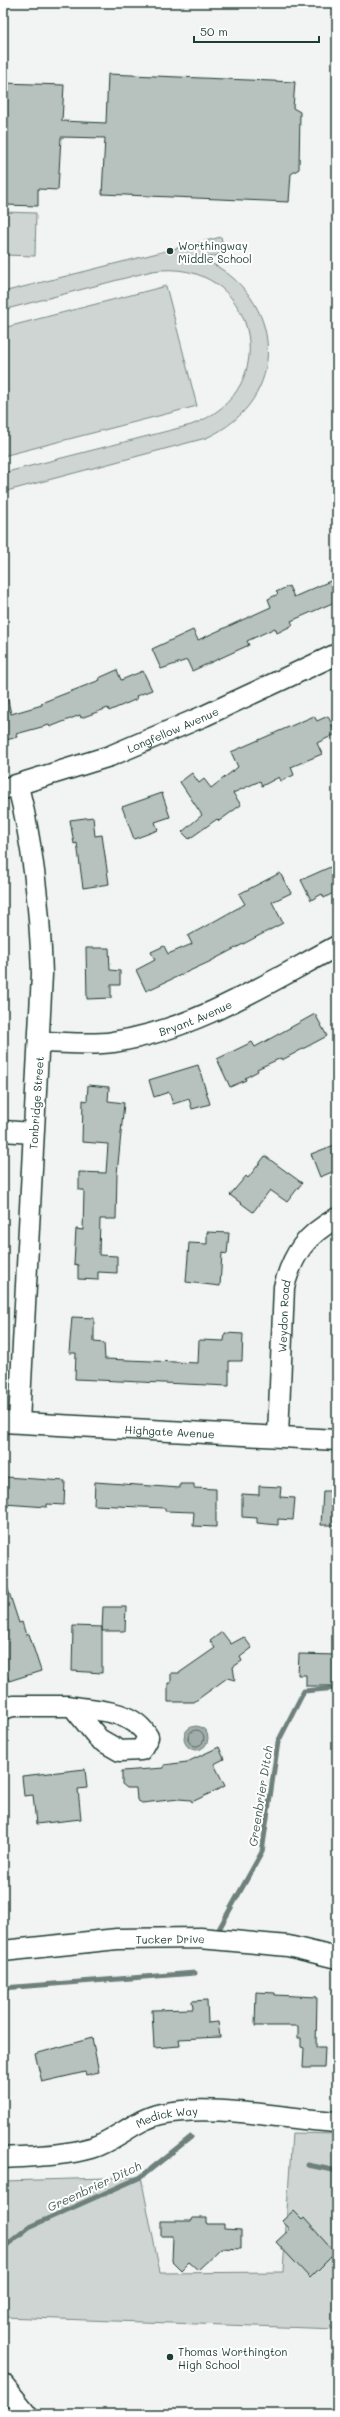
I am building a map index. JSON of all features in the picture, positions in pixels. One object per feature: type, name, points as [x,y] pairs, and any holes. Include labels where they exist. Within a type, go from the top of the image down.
[{"type":"street","name":"Longfellow Avenue","points":[[11,788],[110,756],[204,716],[337,654]]},
{"type":"street","name":"Tonbridge Street","points":[[11,788],[29,829],[39,901],[42,974],[40,1042],[11,1422]]},
{"type":"street","name":"Bryant Avenue","points":[[40,1042],[111,1042],[165,1031],[228,1003],[337,946]]},
{"type":"street","points":[[3,1131],[33,1133]]},
{"type":"street","name":"Weydon Road","points":[[278,1436],[284,1287],[290,1264],[304,1243],[322,1226],[337,1218]]},
{"type":"street","name":"Highgate Avenue","points":[[11,1422],[337,1440]]},
{"type":"street","points":[[3,1709],[13,1706],[73,1707]]},
{"type":"street","name":"Tucker Drive","points":[[3,1951],[117,1940],[200,1938],[288,1946],[337,1958]]},
{"type":"street","name":"Medick Way","points":[[3,2158],[53,2154],[90,2148],[118,2137],[140,2122],[160,2114],[182,2110],[207,2110],[337,2122]]},
{"type":"street","points":[[3,2384],[27,2414]]},
{"type":"shaded area","points":[[3,212],[36,213],[35,256],[3,255]]},
{"type":"shaded area","points":[[221,237],[225,253],[203,259],[230,276],[250,297],[263,322],[268,348],[264,374],[253,399],[234,421],[206,438],[3,492],[3,473],[191,425],[222,408],[241,384],[249,357],[247,329],[235,303],[215,283],[187,272],[152,271],[3,310],[3,292]]},
{"type":"shaded area","points":[[166,286],[197,406],[3,456],[3,328]]},
{"type":"shaded area","points":[[292,2133],[337,2134],[337,2329],[3,2317],[3,2181],[141,2177],[160,2273],[283,2272]]},
{"type":"water","points":[[196,1726],[204,1730],[208,1738],[204,1746],[196,1750],[188,1746],[184,1738],[188,1730]]},
{"type":"building","points":[[108,74],[295,82],[293,108],[300,112],[299,169],[291,174],[289,202],[102,194],[105,138],[61,137],[58,190],[38,189],[38,206],[3,205],[3,83],[64,85],[62,121],[106,123]]},
{"type":"building","points":[[337,578],[337,601],[291,621],[293,625],[277,633],[275,628],[247,641],[249,645],[192,671],[187,660],[161,669],[152,649],[193,630],[198,640],[271,607],[268,599],[278,594],[276,592],[289,586],[294,597]]},
{"type":"building","points":[[117,670],[121,680],[143,671],[152,690],[136,696],[137,699],[109,711],[108,708],[81,718],[80,715],[50,727],[49,725],[16,734],[17,737],[3,741],[3,701],[8,700],[11,714],[42,705],[41,703],[100,680],[99,678]]},
{"type":"building","points":[[314,716],[317,721],[328,716],[336,734],[317,743],[322,754],[291,767],[294,775],[281,781],[279,777],[262,786],[260,781],[233,793],[241,805],[219,821],[217,819],[189,839],[182,832],[202,815],[180,782],[192,773],[199,783],[204,779],[211,788],[238,767],[231,752]]},
{"type":"building","points":[[162,793],[170,817],[155,822],[158,830],[134,839],[122,807]]},
{"type":"building","points":[[93,817],[95,836],[102,835],[109,884],[83,888],[77,843],[74,844],[70,820]]},
{"type":"building","points":[[337,864],[337,891],[324,898],[322,894],[311,900],[301,880]]},
{"type":"building","points":[[280,873],[291,893],[272,902],[283,923],[209,962],[146,991],[136,970],[155,960],[151,952],[164,946],[168,954],[192,944],[188,936],[245,904],[239,894]]},
{"type":"building","points":[[86,948],[109,948],[110,970],[120,971],[120,985],[111,985],[111,998],[87,999]]},
{"type":"building","points":[[315,1014],[327,1036],[282,1060],[281,1058],[257,1069],[258,1071],[245,1078],[246,1080],[230,1087],[217,1059],[252,1042],[255,1047]]},
{"type":"building","points":[[198,1065],[210,1104],[192,1109],[189,1099],[173,1104],[169,1092],[154,1097],[149,1080]]},
{"type":"building","points":[[88,1085],[109,1087],[108,1101],[124,1103],[117,1174],[116,1219],[100,1219],[99,1255],[117,1256],[117,1273],[98,1272],[98,1280],[78,1279],[78,1265],[74,1264],[76,1229],[83,1230],[84,1190],[79,1190],[79,1172],[106,1173],[108,1144],[82,1142],[83,1100],[87,1101]]},
{"type":"building","points":[[337,1144],[337,1170],[320,1177],[311,1154]]},
{"type":"building","points":[[265,1156],[302,1183],[287,1202],[270,1190],[253,1212],[230,1195],[246,1176],[248,1178]]},
{"type":"building","points":[[207,1232],[229,1233],[227,1254],[222,1253],[220,1286],[186,1282],[189,1243],[207,1244]]},
{"type":"building","points":[[72,1317],[94,1318],[94,1342],[104,1343],[105,1359],[198,1363],[199,1340],[224,1341],[225,1333],[243,1334],[242,1361],[229,1361],[229,1386],[75,1379],[76,1353],[69,1353]]},
{"type":"building","points":[[5,1477],[65,1481],[64,1505],[47,1504],[47,1507],[4,1504]]},
{"type":"building","points":[[95,1482],[180,1488],[180,1484],[194,1484],[194,1488],[216,1489],[216,1527],[193,1526],[194,1512],[165,1511],[165,1508],[94,1505]]},
{"type":"building","points":[[259,1486],[281,1487],[280,1497],[295,1498],[293,1520],[278,1519],[278,1525],[257,1523],[257,1518],[242,1517],[242,1494],[259,1495]]},
{"type":"building","points":[[323,1491],[337,1491],[337,1525],[321,1525]]},
{"type":"building","points":[[3,1583],[6,1583],[19,1623],[22,1622],[26,1635],[29,1634],[41,1671],[9,1681],[3,1664]]},
{"type":"building","points":[[103,1607],[126,1607],[125,1631],[102,1631]]},
{"type":"building","points":[[73,1626],[102,1627],[102,1673],[72,1671]]},
{"type":"building","points":[[222,1632],[231,1644],[244,1637],[252,1648],[240,1657],[242,1661],[233,1667],[235,1680],[227,1678],[194,1702],[168,1702],[168,1683],[171,1683],[171,1673],[179,1673],[215,1648],[210,1641]]},
{"type":"building","points":[[299,1654],[337,1655],[337,1686],[306,1686],[306,1675],[298,1675]]},
{"type":"building","points":[[219,1747],[224,1759],[214,1764],[225,1786],[192,1802],[191,1800],[179,1799],[142,1803],[137,1800],[136,1788],[127,1788],[122,1784],[122,1771],[164,1768],[164,1765],[187,1762]]},
{"type":"building","points":[[85,1769],[87,1788],[78,1789],[81,1819],[36,1824],[33,1795],[24,1796],[22,1776]]},
{"type":"building","points":[[256,1992],[275,1993],[275,1995],[317,1997],[316,2047],[325,2047],[324,2068],[303,2068],[304,2048],[301,2047],[301,2038],[298,2038],[298,2026],[255,2026]]},
{"type":"building","points":[[207,2000],[208,2023],[218,2022],[220,2037],[179,2039],[180,2046],[154,2048],[152,2010],[193,2009],[192,2001]]},
{"type":"building","points":[[92,2038],[99,2072],[86,2075],[85,2072],[42,2082],[35,2054]]},
{"type":"building","points":[[293,2211],[302,2220],[304,2218],[335,2253],[310,2278],[276,2242],[290,2229],[282,2221]]},
{"type":"building","points":[[192,2218],[207,2218],[207,2224],[224,2224],[224,2229],[241,2230],[241,2249],[221,2248],[198,2270],[189,2262],[181,2270],[172,2261],[173,2236],[161,2236],[161,2221],[192,2221]]},
{"type":"waterway","name":"Greenbrier Ditch","points":[[218,1931],[262,1852],[278,1742],[304,1691],[337,1688]]},
{"type":"waterway","points":[[3,1988],[195,1973]]},
{"type":"waterway","name":"Greenbrier Ditch","points":[[3,2248],[29,2227],[141,2177],[191,2137]]},
{"type":"waterway","points":[[308,2165],[337,2171]]},
{"type":"place","name":"Worthingway Middle School","points":[[170,251]]},
{"type":"place","name":"Thomas Worthington High School","points":[[170,2357]]}]
